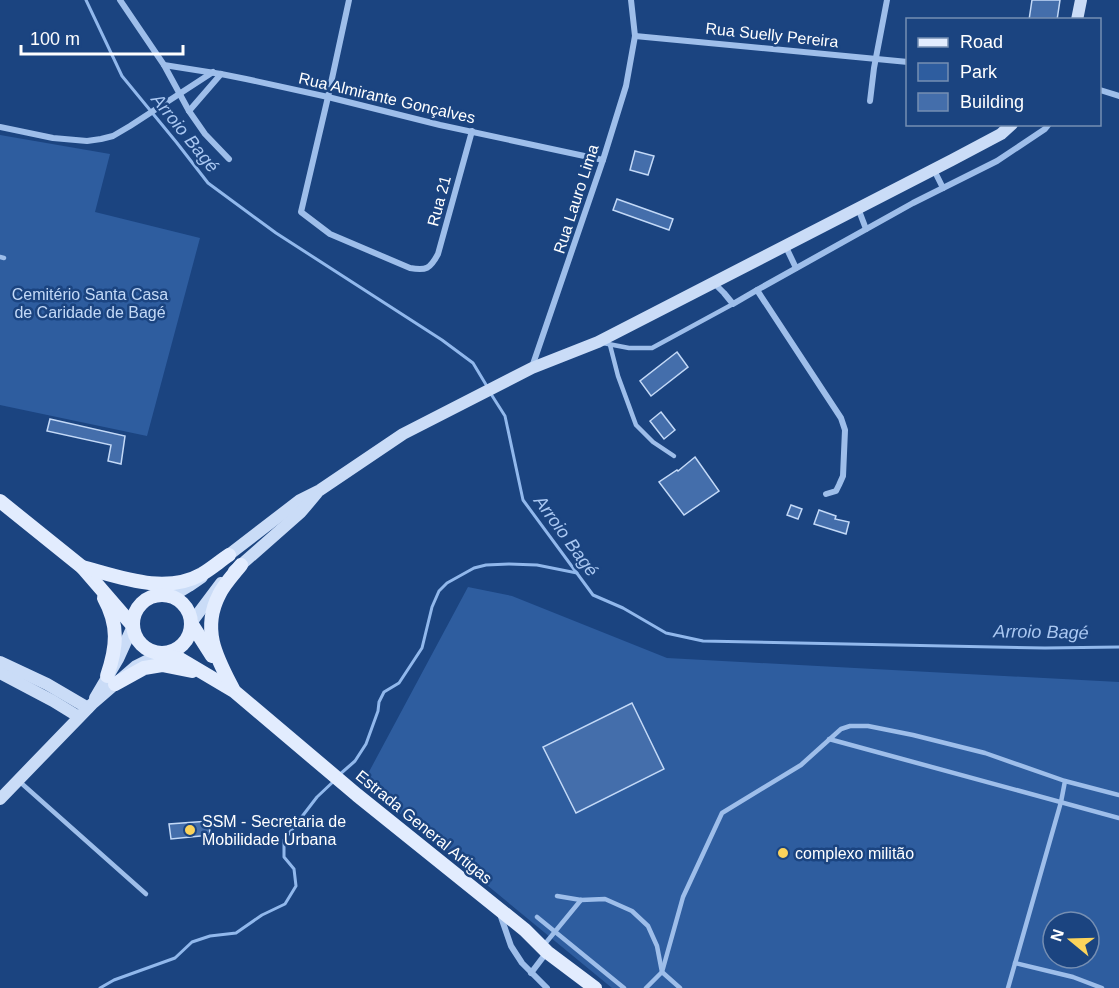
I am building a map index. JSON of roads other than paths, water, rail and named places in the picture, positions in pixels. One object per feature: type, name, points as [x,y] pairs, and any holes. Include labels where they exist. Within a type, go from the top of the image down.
[{"type":"main road","points":[[1077,18],[1081,0]]},
{"type":"main road","points":[[111,680],[133,626],[135,612],[144,601],[167,596],[189,586],[300,500],[320,490],[403,435],[532,368],[604,343],[713,282],[1001,134],[1010,126]]},
{"type":"main road","points":[[0,799],[86,710],[111,680],[160,654],[179,648],[188,637],[191,623],[224,580],[301,512],[320,490]]},
{"type":"main road","points":[[0,501],[82,567],[133,626],[141,645],[153,652],[180,659],[234,691]]},
{"type":"main road","points":[[82,567],[151,584],[179,583],[201,574],[230,555]]},
{"type":"main road","points":[[234,691],[218,660],[213,644],[211,614],[219,594],[241,565]]},
{"type":"main road","points":[[82,567],[167,596],[183,604],[191,623],[234,691]]},
{"type":"main road","points":[[82,567],[109,608],[116,635],[111,680]]},
{"type":"main road","points":[[0,662],[47,684],[86,710]]},
{"type":"main road","points":[[111,680],[144,668],[162,665],[190,670],[234,691]]},
{"type":"main road","points":[[0,673],[53,701],[86,710]]},
{"type":"main road","name":"Estrada General Artigas","points":[[234,691],[357,795],[525,930],[545,950],[595,988]]},
{"type":"street","points":[[120,0],[164,65],[189,111],[205,134],[229,159]]},
{"type":"street","points":[[328,97],[350,0]]},
{"type":"street","name":"Rua Lauro Lima","points":[[532,368],[626,86],[635,36],[631,0]]},
{"type":"street","points":[[870,101],[887,0]]},
{"type":"street","name":"Rua Suelly Pereira","points":[[635,36],[906,62]]},
{"type":"street","name":"Rua Almirante Gonçalves","points":[[164,65],[213,72],[603,160]]},
{"type":"street","points":[[0,127],[53,138],[87,141],[113,136],[213,72]]},
{"type":"street","points":[[189,111],[221,74]]},
{"type":"street","points":[[1101,90],[1119,96]]},
{"type":"street","name":"Rua 21","points":[[328,97],[301,212],[330,234],[410,268],[422,270],[432,266],[438,254],[472,131]]},
{"type":"street","points":[[713,282],[733,304],[866,229],[997,162],[1047,126]]},
{"type":"street","points":[[934,169],[943,188]]},
{"type":"street","points":[[858,208],[866,229]]},
{"type":"street","points":[[785,245],[796,268]]},
{"type":"street","points":[[757,290],[840,418],[845,430],[843,476],[836,491],[826,494]]},
{"type":"street","points":[[499,909],[511,946],[522,963],[547,988]]},
{"type":"street","points":[[531,973],[545,950]]},
{"type":"lane","points":[[604,343],[630,348],[652,348],[733,304]]},
{"type":"lane","points":[[604,343],[636,425],[653,442],[674,456]]},
{"type":"lane","points":[[646,988],[662,972],[683,897],[722,813],[801,765],[841,729],[850,726],[868,726],[971,749],[1065,781],[1119,795]]},
{"type":"lane","points":[[829,739],[1119,818]]},
{"type":"lane","points":[[18,781],[146,894]]},
{"type":"lane","points":[[1008,988],[1065,781]]},
{"type":"lane","points":[[557,896],[581,900],[606,899],[632,911],[648,926],[657,946],[662,972],[680,988]]},
{"type":"lane","points":[[545,950],[554,931],[581,900]]},
{"type":"lane","points":[[537,917],[624,988]]},
{"type":"lane","points":[[1015,963],[1073,977],[1102,988]]},
{"type":"waterway","name":"Arroio Bagé","points":[[86,0],[122,76],[208,183],[276,233],[442,340],[473,363],[488,388]]},
{"type":"waterway","name":"Arroio Bagé","points":[[491,394],[505,416],[523,500],[593,595],[623,608],[666,633],[703,641],[1045,648],[1119,647]]},
{"type":"waterway","points":[[339,775],[355,761],[366,744],[384,692],[399,683],[422,648],[432,607],[439,591],[447,583],[474,568],[486,565],[537,565],[577,573]]},
{"type":"waterway","points":[[100,988],[114,980],[175,958],[192,942],[210,936],[236,933],[262,915],[285,904],[296,886],[294,869],[284,857],[284,840],[317,797],[335,780]]},
{"type":"place","name":"SSM - Secretaria de Mobilidade Urbana","points":[[190,830]]},
{"type":"place","name":"complexo militão","points":[[783,853]]},
{"type":"park label","name":"Cemitério Santa Casa de Caridade de Bagé","points":[[90,303]]}]
